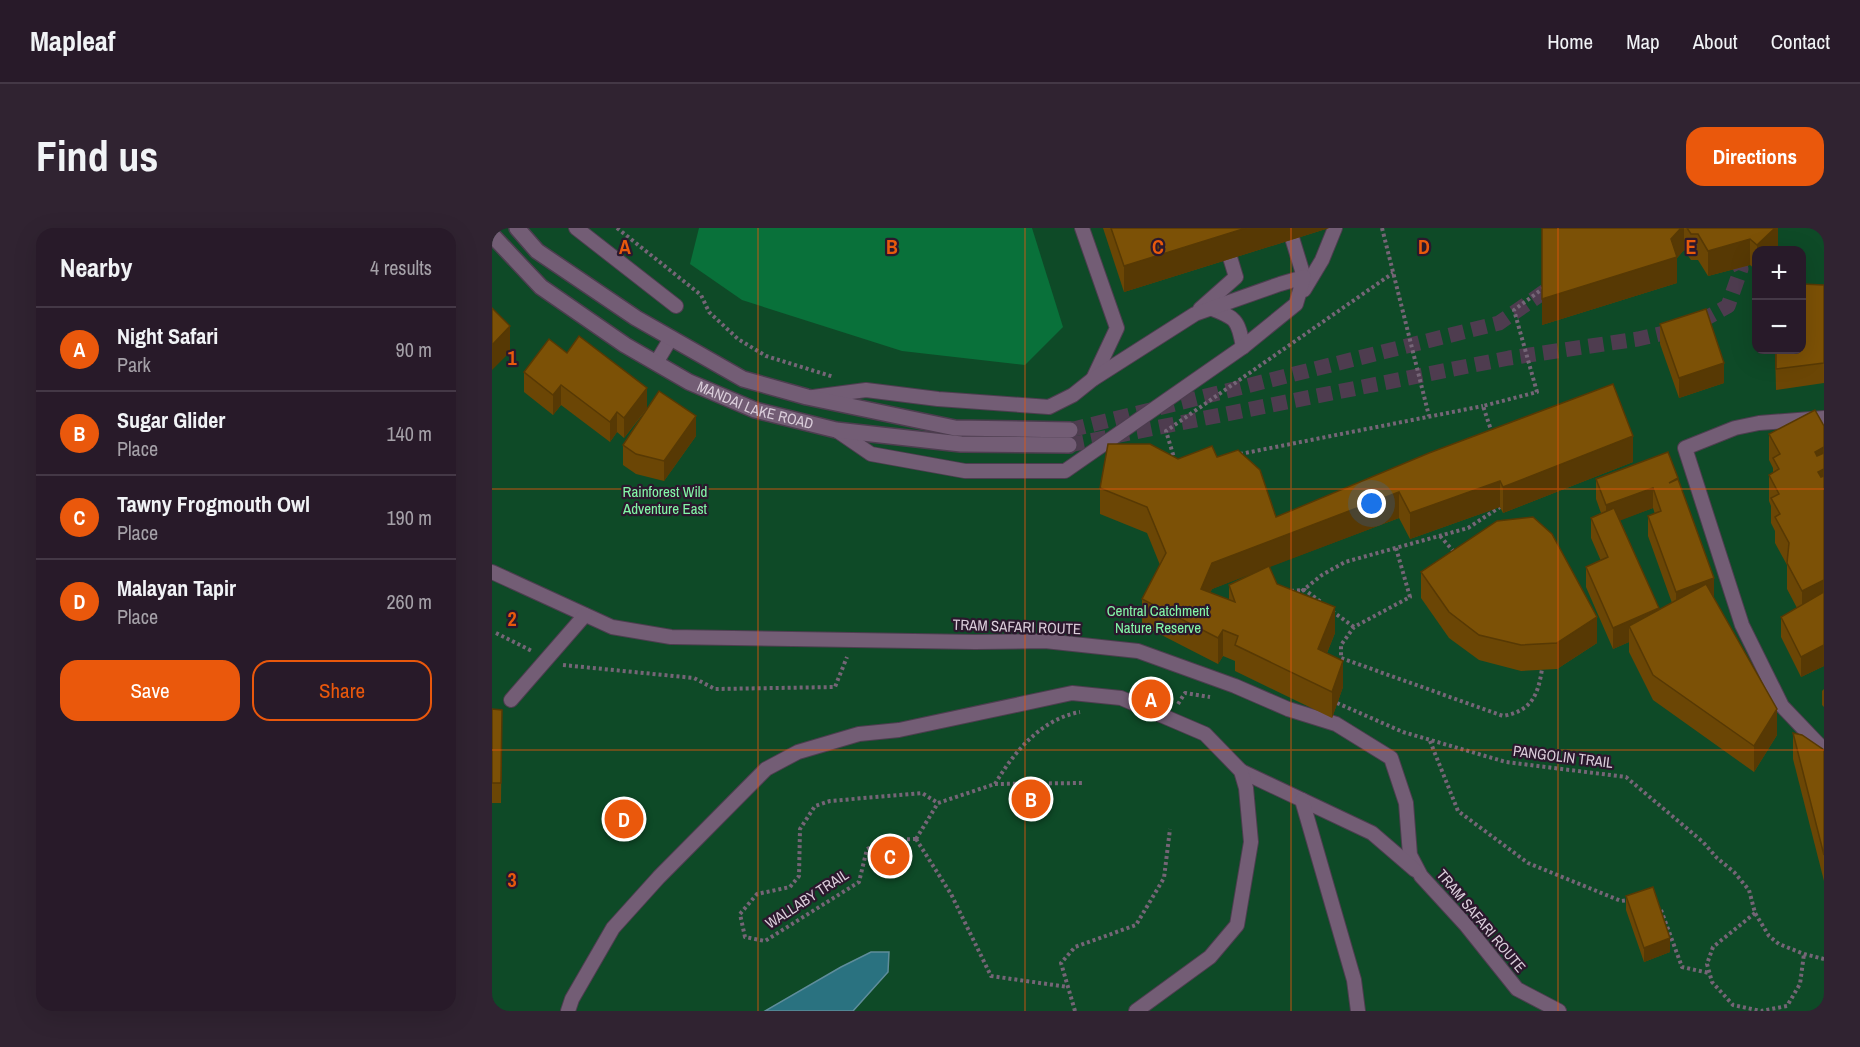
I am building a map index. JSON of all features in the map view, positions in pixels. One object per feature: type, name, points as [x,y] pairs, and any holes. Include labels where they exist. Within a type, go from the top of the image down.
[{"type":"street","name":"MANDAI LAKE ROAD","points":[[492,235],[541,287],[625,345],[689,382],[755,410],[836,430],[961,444],[1070,438],[955,428],[807,397],[743,379],[636,318],[537,251],[517,228]]},
{"type":"lane","points":[[576,228],[676,306]]},
{"type":"lane","points":[[1082,228],[1117,328],[1093,379]]},
{"type":"lane","points":[[1289,228],[1304,277],[1296,304]]},
{"type":"lane","points":[[836,430],[872,454],[953,469],[1065,471],[1243,347],[1296,304],[1322,260],[1335,228]]},
{"type":"lane","points":[[807,397],[866,390],[938,399],[1049,407],[1073,395],[1093,379],[1195,314],[1236,277],[1223,236]]},
{"type":"lane","points":[[1195,314],[1304,277]]},
{"type":"lane","points":[[1210,308],[1230,316],[1235,321],[1240,327],[1243,347]]},
{"type":"lane","points":[[656,363],[671,338]]},
{"type":"lane","points":[[1824,418],[1759,423],[1735,428],[1685,448],[1742,625],[1782,706],[1824,750]]},
{"type":"lane","name":"TRAM SAFARI ROUTE","points":[[492,572],[612,627],[671,637],[1046,642],[1138,651],[1235,686],[1288,709],[1336,724],[1391,758],[1406,803],[1410,855],[1421,876],[1466,924],[1517,989],[1559,1011]]},
{"type":"lane","points":[[511,700],[585,615]]},
{"type":"lane","points":[[568,1011],[572,999],[613,928],[659,877],[766,769],[798,753],[859,734],[899,730],[1072,693],[1121,698],[1205,734],[1241,771],[1372,833],[1421,876]]},
{"type":"lane","points":[[1136,1011],[1210,957],[1237,925],[1251,842],[1246,788],[1241,771]]},
{"type":"lane","points":[[1302,800],[1354,980],[1358,1011]]},
{"type":"path","points":[[617,228],[701,295],[709,312],[738,339],[766,356],[838,378]]},
{"type":"path","points":[[1382,228],[1429,416]]},
{"type":"path","points":[[1177,467],[1166,431],[1393,273]]},
{"type":"path","points":[[1234,455],[1483,406],[1537,392],[1514,310],[1550,284]]},
{"type":"path","points":[[1483,406],[1493,434]]},
{"type":"path","points":[[1296,597],[1322,575],[1345,562],[1468,528],[1500,507]]},
{"type":"path","points":[[1440,536],[1461,559]]},
{"type":"path","points":[[1396,548],[1410,597],[1354,627],[1341,645],[1341,658],[1503,716],[1519,713],[1530,702],[1540,686],[1542,669]]},
{"type":"path","points":[[1281,591],[1305,590],[1354,627]]},
{"type":"path","points":[[1170,718],[1185,693]]},
{"type":"path","name":"PANGOLIN TRAIL","points":[[1337,703],[1403,732],[1506,762],[1626,777],[1703,842],[1734,872],[1749,890],[1755,913],[1770,936],[1779,944],[1824,959]]},
{"type":"path","points":[[994,784],[1010,758],[1041,729],[1066,715],[1086,711]]},
{"type":"path","points":[[1430,740],[1458,811],[1528,863],[1621,901],[1633,899]]},
{"type":"path","points":[[1068,987],[991,976],[951,894],[916,838],[938,803],[994,784],[1082,783]]},
{"type":"path","name":"WALLABY TRAIL","points":[[916,838],[886,840],[867,849],[859,882],[765,941],[745,937],[740,914],[757,894],[790,887],[799,876],[800,829],[815,806],[830,801],[922,793],[938,803]]},
{"type":"path","points":[[1075,1011],[1061,963],[1075,947],[1136,925],[1164,878],[1170,829]]},
{"type":"path","points":[[1659,905],[1682,968],[1709,973]]},
{"type":"path","points":[[1755,913],[1713,947],[1707,964],[1712,982],[1733,1005],[1761,1011],[1787,1006],[1800,984],[1804,954]]},
{"type":"green space","name":"Central Catchment Nature Reserve","points":[[492,228],[1824,228],[1824,1011],[492,1011]]},
{"type":"green space","points":[[699,228],[1032,228],[1063,327],[1025,365],[902,351],[742,300],[690,264]]},
{"type":"water","points":[[871,952],[889,952],[888,972],[853,1011],[765,1011],[841,967]]},
{"type":"building","points":[[1111,228],[1246,228],[1124,266]]},
{"type":"building","points":[[1542,228],[1681,228],[1671,239],[1677,257],[1542,299]]},
{"type":"building","points":[[1687,228],[1775,228],[1757,245],[1750,239],[1708,251],[1698,234],[1691,234]]},
{"type":"building","points":[[1806,284],[1824,285],[1824,363],[1776,369],[1776,354],[1806,354]]},
{"type":"building","points":[[492,308],[510,326],[492,345]]},
{"type":"building","points":[[1706,309],[1724,363],[1679,378],[1660,324]]},
{"type":"building","points":[[579,336],[647,388],[624,418],[617,412],[610,422],[561,385],[553,395],[524,372],[549,339],[567,353]]},
{"type":"building","points":[[1613,384],[1633,436],[1503,487],[1500,481],[1410,513],[1399,492],[1212,563],[1201,589],[1235,602],[1229,585],[1269,566],[1277,584],[1335,607],[1318,649],[1343,661],[1332,692],[1235,645],[1238,636],[1223,630],[1218,638],[1142,599],[1166,553],[1147,507],[1100,488],[1108,444],[1150,444],[1178,459],[1212,446],[1217,457],[1238,450],[1260,470],[1276,517],[1429,453]]},
{"type":"building","points":[[659,391],[696,416],[664,461],[636,454],[623,445]]},
{"type":"building","points":[[1815,410],[1824,426],[1824,447],[1815,452],[1817,456],[1824,453],[1824,469],[1818,472],[1821,477],[1824,476],[1824,580],[1802,591],[1787,563],[1789,543],[1775,517],[1780,514],[1771,498],[1779,494],[1769,475],[1779,469],[1773,458],[1780,454],[1769,434]]},
{"type":"building","points":[[1668,452],[1678,478],[1669,483],[1678,479],[1714,578],[1676,592],[1648,516],[1661,511],[1653,488],[1606,505],[1596,479]]},
{"type":"building","points":[[1614,508],[1659,608],[1613,628],[1586,567],[1608,557],[1591,518]]},
{"type":"building","points":[[1533,517],[1552,534],[1597,617],[1557,643],[1521,645],[1479,635],[1449,612],[1421,572],[1497,521]]},
{"type":"building","points":[[1706,584],[1777,709],[1754,746],[1653,675],[1629,626]]},
{"type":"building","points":[[1824,592],[1824,645],[1801,657],[1781,617]]},
{"type":"building","points":[[492,709],[502,710],[501,783],[492,783]]},
{"type":"building","points":[[1793,733],[1802,735],[1824,750],[1824,855]]},
{"type":"building","points":[[1653,887],[1670,938],[1644,948],[1626,896]]},
{"type":"tunnel","points":[[1069,445],[1509,358],[1638,339],[1690,327],[1728,306],[1741,269],[1727,240],[1701,228]]},
{"type":"tunnel","points":[[1070,430],[1499,323],[1557,283]]},
{"type":"place","name":"Night Safari","points":[[1151,699]]},
{"type":"place","name":"Sugar Glider","points":[[1031,799]]},
{"type":"place","name":"Malayan Tapir","points":[[624,819]]},
{"type":"place","name":"Tawny Frogmouth Owl","points":[[890,856]]},
{"type":"park label","name":"Rainforest Wild Adventure East","points":[[665,500]]}]
